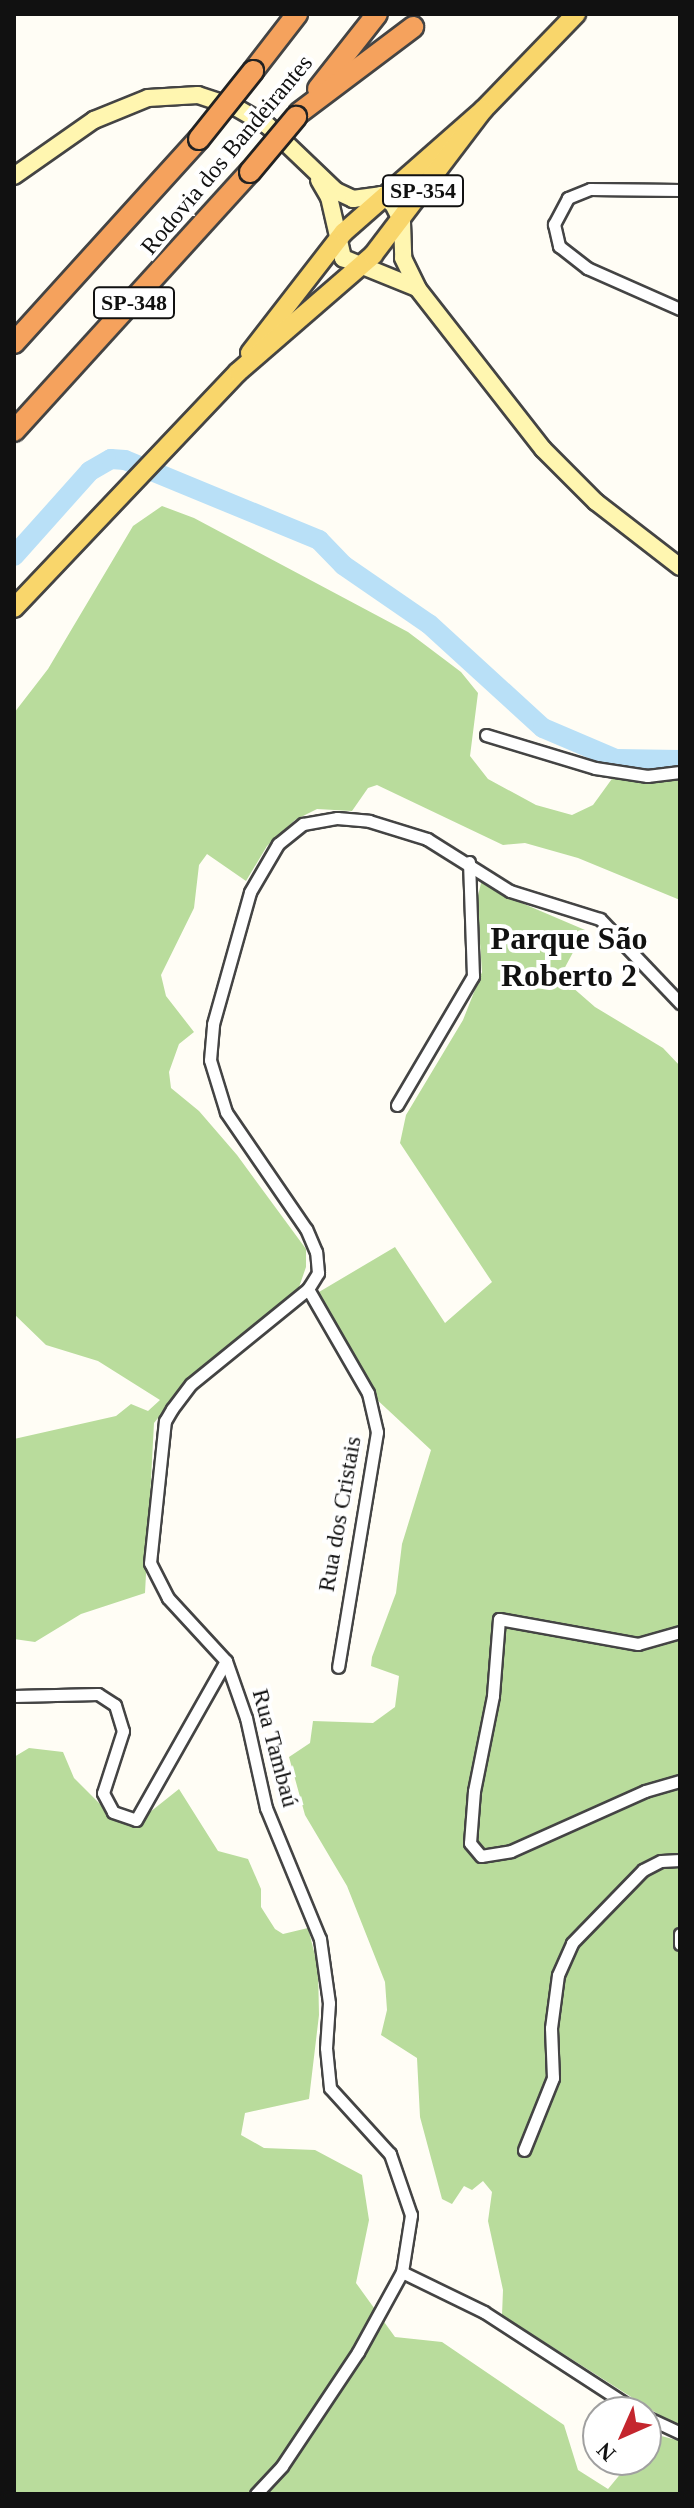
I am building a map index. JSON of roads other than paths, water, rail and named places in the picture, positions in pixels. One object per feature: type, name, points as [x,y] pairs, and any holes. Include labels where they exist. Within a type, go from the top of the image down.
[{"type":"highway","name":"Rodovia dos Bandeirantes","points":[[14,343],[199,139],[297,14]]},
{"type":"highway","name":"Rodovia dos Bandeirantes","points":[[14,431],[250,172],[377,14]]},
{"type":"highway","points":[[298,115],[413,27]]},
{"type":"main road","name":"SP-354","points":[[238,372],[336,242],[381,195],[483,110],[576,14]]},
{"type":"main road","name":"SP-354","points":[[14,608],[238,372],[358,268],[402,222],[483,110]]},
{"type":"street","points":[[14,176],[94,120],[170,93],[237,108],[268,126],[346,197],[381,195],[402,222],[403,258],[418,289],[559,467],[680,567]]},
{"type":"street","points":[[309,163],[329,197],[336,242],[343,258],[358,268],[383,271],[418,289]]},
{"type":"street","points":[[680,190],[578,192],[558,207],[554,224],[559,246],[618,285],[680,309]]},
{"type":"street","points":[[486,735],[595,768],[647,776],[680,772]]},
{"type":"street","points":[[308,1289],[318,1273],[316,1252],[226,1112],[210,1060],[213,1024],[250,892],[290,830],[318,820],[369,821],[427,839],[469,862],[510,891],[600,919],[680,1003]]},
{"type":"street","points":[[397,1105],[473,976],[469,862]]},
{"type":"street","name":"Rua Tambaú","points":[[256,2494],[302,2437],[402,2272],[411,2237],[405,2192],[390,2154],[330,2088],[326,2048],[329,2003],[320,1939],[266,1808],[246,1718],[226,1661],[168,1598],[150,1563],[165,1421],[191,1384],[308,1289]]},
{"type":"street","name":"Rua dos Cristais","points":[[308,1289],[368,1393],[377,1432],[338,1667]]},
{"type":"street","points":[[680,1632],[638,1644],[499,1619],[493,1696],[477,1768],[470,1843],[481,1856],[511,1851],[645,1791],[680,1781]]},
{"type":"street","points":[[14,1696],[98,1694],[115,1705],[123,1731],[103,1793],[113,1812],[136,1820],[226,1661]]},
{"type":"street","points":[[524,2150],[553,2078],[552,2014],[558,1975],[572,1943],[643,1870],[661,1861],[680,1860]]},
{"type":"street","points":[[680,1934],[680,1944]]},
{"type":"street","points":[[402,2272],[484,2312],[613,2396]]},
{"type":"waterway","points":[[14,556],[90,471],[111,459],[125,460],[319,540],[343,565],[429,624],[543,728],[616,759],[680,760]]},
{"type":"district","name":"Parque São Roberto 2","points":[[569,958]]}]
